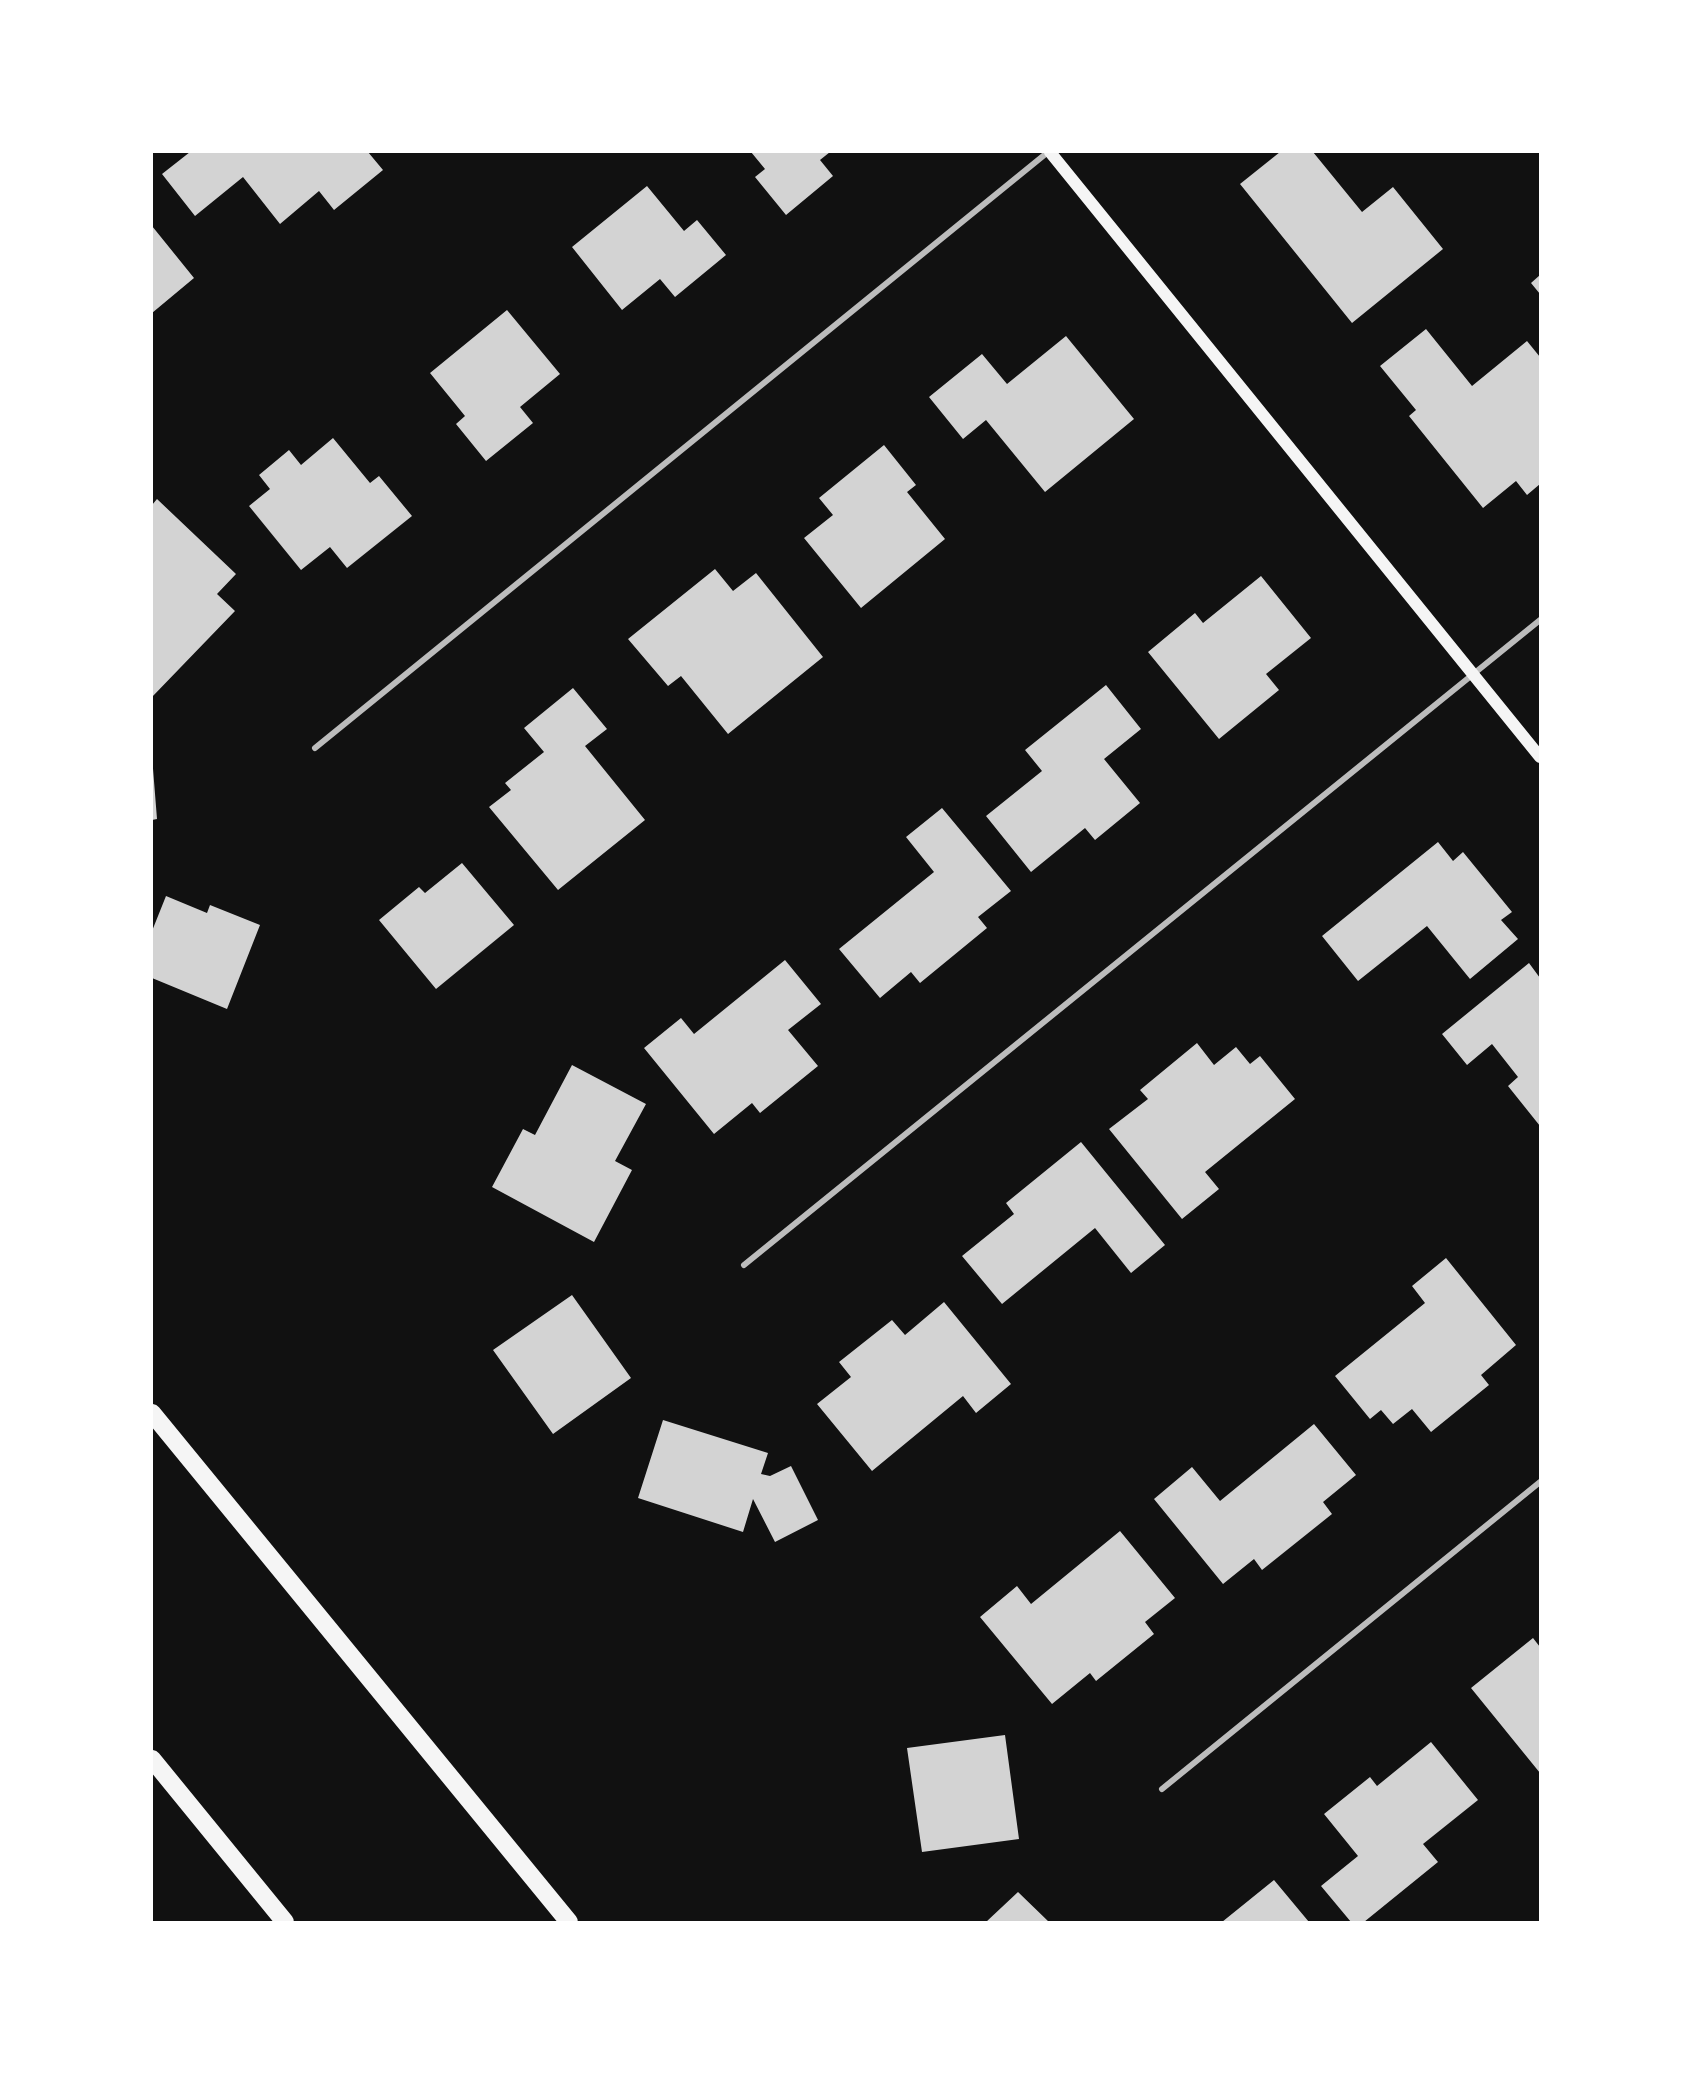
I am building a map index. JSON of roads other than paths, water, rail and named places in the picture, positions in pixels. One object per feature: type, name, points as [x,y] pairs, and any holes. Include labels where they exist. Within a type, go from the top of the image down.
[{"type":"highway","points":[[152,1413],[569,1923]]},
{"type":"highway","points":[[152,1759],[285,1923]]},
{"type":"main road","points":[[1049,152],[1540,757]]},
{"type":"street","points":[[315,748],[1049,152]]},
{"type":"street","points":[[744,1265],[1540,620]]},
{"type":"street","points":[[1162,1789],[1540,1482]]}]
